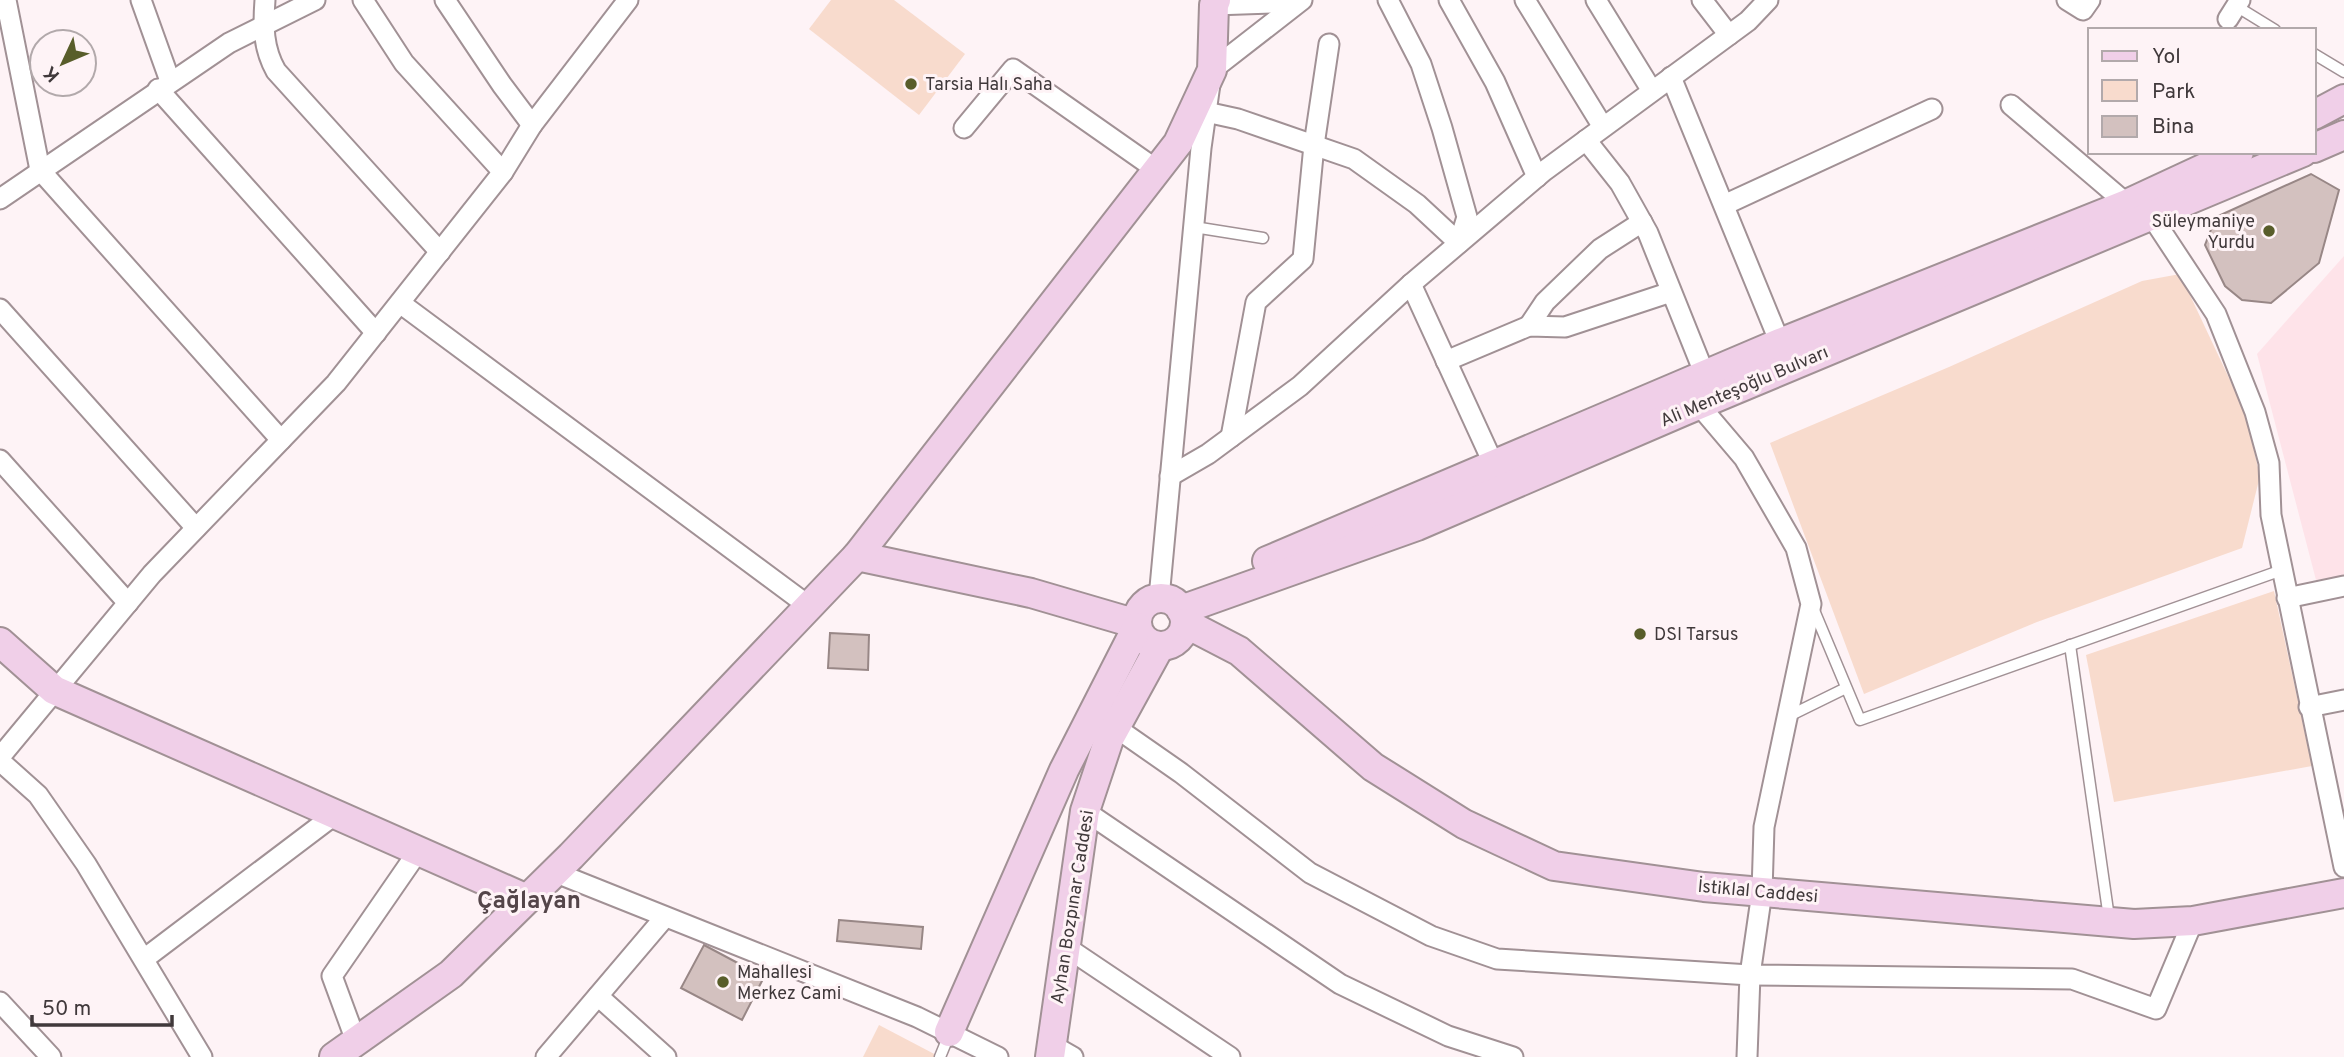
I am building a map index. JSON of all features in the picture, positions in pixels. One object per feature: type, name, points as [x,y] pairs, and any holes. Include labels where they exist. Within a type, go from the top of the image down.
[{"type":"street","points":[[6,0],[40,170],[281,440]]},
{"type":"street","points":[[141,0],[164,85],[376,333]]},
{"type":"street","points":[[265,0],[263,25],[266,54],[276,71],[440,252]]},
{"type":"street","points":[[0,199],[229,43],[315,0]]},
{"type":"street","points":[[363,0],[404,63],[503,172]]},
{"type":"street","points":[[445,0],[502,85],[533,125]]},
{"type":"street","points":[[202,1057],[86,864],[38,795],[0,759],[128,603],[196,528],[336,383],[503,172],[533,125],[628,0]]},
{"type":"street","points":[[1388,0],[1421,64],[1442,128],[1466,216],[1459,243]]},
{"type":"street","points":[[1449,0],[1495,82],[1537,177]]},
{"type":"street","points":[[1524,0],[1603,127]]},
{"type":"street","points":[[1596,0],[1652,91]]},
{"type":"street","points":[[1702,0],[1729,35]]},
{"type":"street","points":[[1170,476],[1231,437],[1300,386],[1411,284],[1537,177],[1748,21],[1769,0]]},
{"type":"street","points":[[2067,0],[2083,10],[2090,0]]},
{"type":"street","points":[[857,556],[1031,593],[1137,626],[1144,639],[1160,646],[1177,640],[1170,606],[1170,476],[1212,70],[1214,2],[1300,1]]},
{"type":"street","points":[[419,850],[332,976],[340,1053],[451,974],[554,873],[857,556],[1178,143],[1212,70],[1300,1]]},
{"type":"street","points":[[1231,437],[1256,302],[1303,259],[1314,145],[1329,44]]},
{"type":"street","points":[[964,128],[1013,69],[1157,170]]},
{"type":"street","points":[[1671,77],[1780,343]]},
{"type":"street","points":[[2316,114],[2344,99]]},
{"type":"street","points":[[2011,105],[2127,204]]},
{"type":"street","points":[[1724,205],[1932,109]]},
{"type":"street","points":[[1206,112],[1238,119],[1354,159],[1417,204],[1459,243]]},
{"type":"street","points":[[2316,147],[2344,135]]},
{"type":"street","points":[[1586,140],[1620,183],[1642,222],[1704,375],[1699,405],[1744,458],[1796,548],[1811,604],[1764,827],[1762,892],[1750,975],[1747,1057]]},
{"type":"street","name":"Ali Menteşoğlu Bulvarı","points":[[1170,606],[1704,375],[2127,204],[2235,154]]},
{"type":"street","name":"Ali Menteşoğlu Bulvarı","points":[[1170,606],[1416,526],[2298,154]]},
{"type":"street","points":[[2152,217],[2216,314],[2255,412],[2269,463],[2271,515],[2287,597],[2344,867]]},
{"type":"street","points":[[1529,326],[1545,302],[1600,249],[1642,222]]},
{"type":"street","points":[[1411,284],[1494,465]]},
{"type":"street","points":[[1447,361],[1529,326],[1565,327],[1671,292]]},
{"type":"street","points":[[400,303],[810,607]]},
{"type":"street","points":[[0,309],[196,528]]},
{"type":"street","points":[[0,460],[128,603]]},
{"type":"street","points":[[2287,597],[2344,586]]},
{"type":"street","points":[[1031,593],[1170,606]]},
{"type":"street","points":[[945,1045],[1069,759],[1137,626],[1139,611],[1170,606]]},
{"type":"street","name":"İstiklal Caddesi","points":[[1170,606],[1239,651],[1373,767],[1464,824],[1554,866],[1704,887],[2134,924],[2193,921],[2344,893]]},
{"type":"street","points":[[0,642],[54,690],[527,899]]},
{"type":"street","name":"Ayhan Bozpınar Caddesi","points":[[1058,1053],[1066,947],[1085,811],[1109,739],[1160,646]]},
{"type":"street","points":[[2309,707],[2344,701]]},
{"type":"street","points":[[1115,727],[1181,772],[1310,873],[1431,936],[1497,959],[1750,975],[2072,979],[2156,1009],[2193,921]]},
{"type":"street","points":[[1069,759],[1085,811],[1340,984],[1448,1036],[1513,1057]]},
{"type":"street","points":[[144,959],[337,813]]},
{"type":"street","points":[[554,873],[917,1017],[945,1045],[998,1057]]},
{"type":"street","points":[[546,1057],[665,917]]},
{"type":"street","points":[[1066,947],[1230,1057]]},
{"type":"street","points":[[598,996],[666,1057]]},
{"type":"street","points":[[0,1002],[51,1057]]},
{"type":"lane","points":[[2235,9],[2271,28]]},
{"type":"lane","points":[[2316,55],[2344,72]]},
{"type":"lane","points":[[1194,227],[1264,237]]},
{"type":"lane","points":[[1811,604],[1860,720],[2282,570]]},
{"type":"lane","points":[[2070,645],[2110,922]]},
{"type":"lane","points":[[1789,716],[1846,688]]},
{"type":"shaded area","points":[[2344,256],[2344,576],[2316,580],[2257,354]]},
{"type":"green space","name":"Tarsia Halı Saha","points":[[831,0],[894,0],[965,54],[919,115],[809,29]]},
{"type":"green space","points":[[2180,274],[2245,412],[2260,476],[2242,548],[2037,622],[1864,694],[1770,443],[2142,281]]},
{"type":"green space","points":[[2274,591],[2312,766],[2114,802],[2086,655]]},
{"type":"green space","points":[[879,1025],[940,1057],[863,1057]]},
{"type":"building","name":"Süleymaniye Yurdu","points":[[2311,174],[2339,190],[2319,263],[2271,303],[2242,300],[2225,286],[2205,245],[2216,217]]},
{"type":"building","points":[[830,633],[869,635],[868,670],[828,668]]},
{"type":"building","points":[[839,920],[923,927],[921,949],[837,941]]},
{"type":"building","name":"Mahallesi Merkez Cami","points":[[704,945],[764,977],[742,1020],[681,988]]},
{"type":"place","name":"Tarsia Halı Saha","points":[[911,84]]},
{"type":"place","name":"Süleymaniye Yurdu","points":[[2269,231]]},
{"type":"place","name":"DSI Tarsus","points":[[1640,634]]},
{"type":"place","name":"Mahallesi Merkez Cami","points":[[723,982]]},
{"type":"district","name":"Çağlayan","points":[[529,900]]}]
